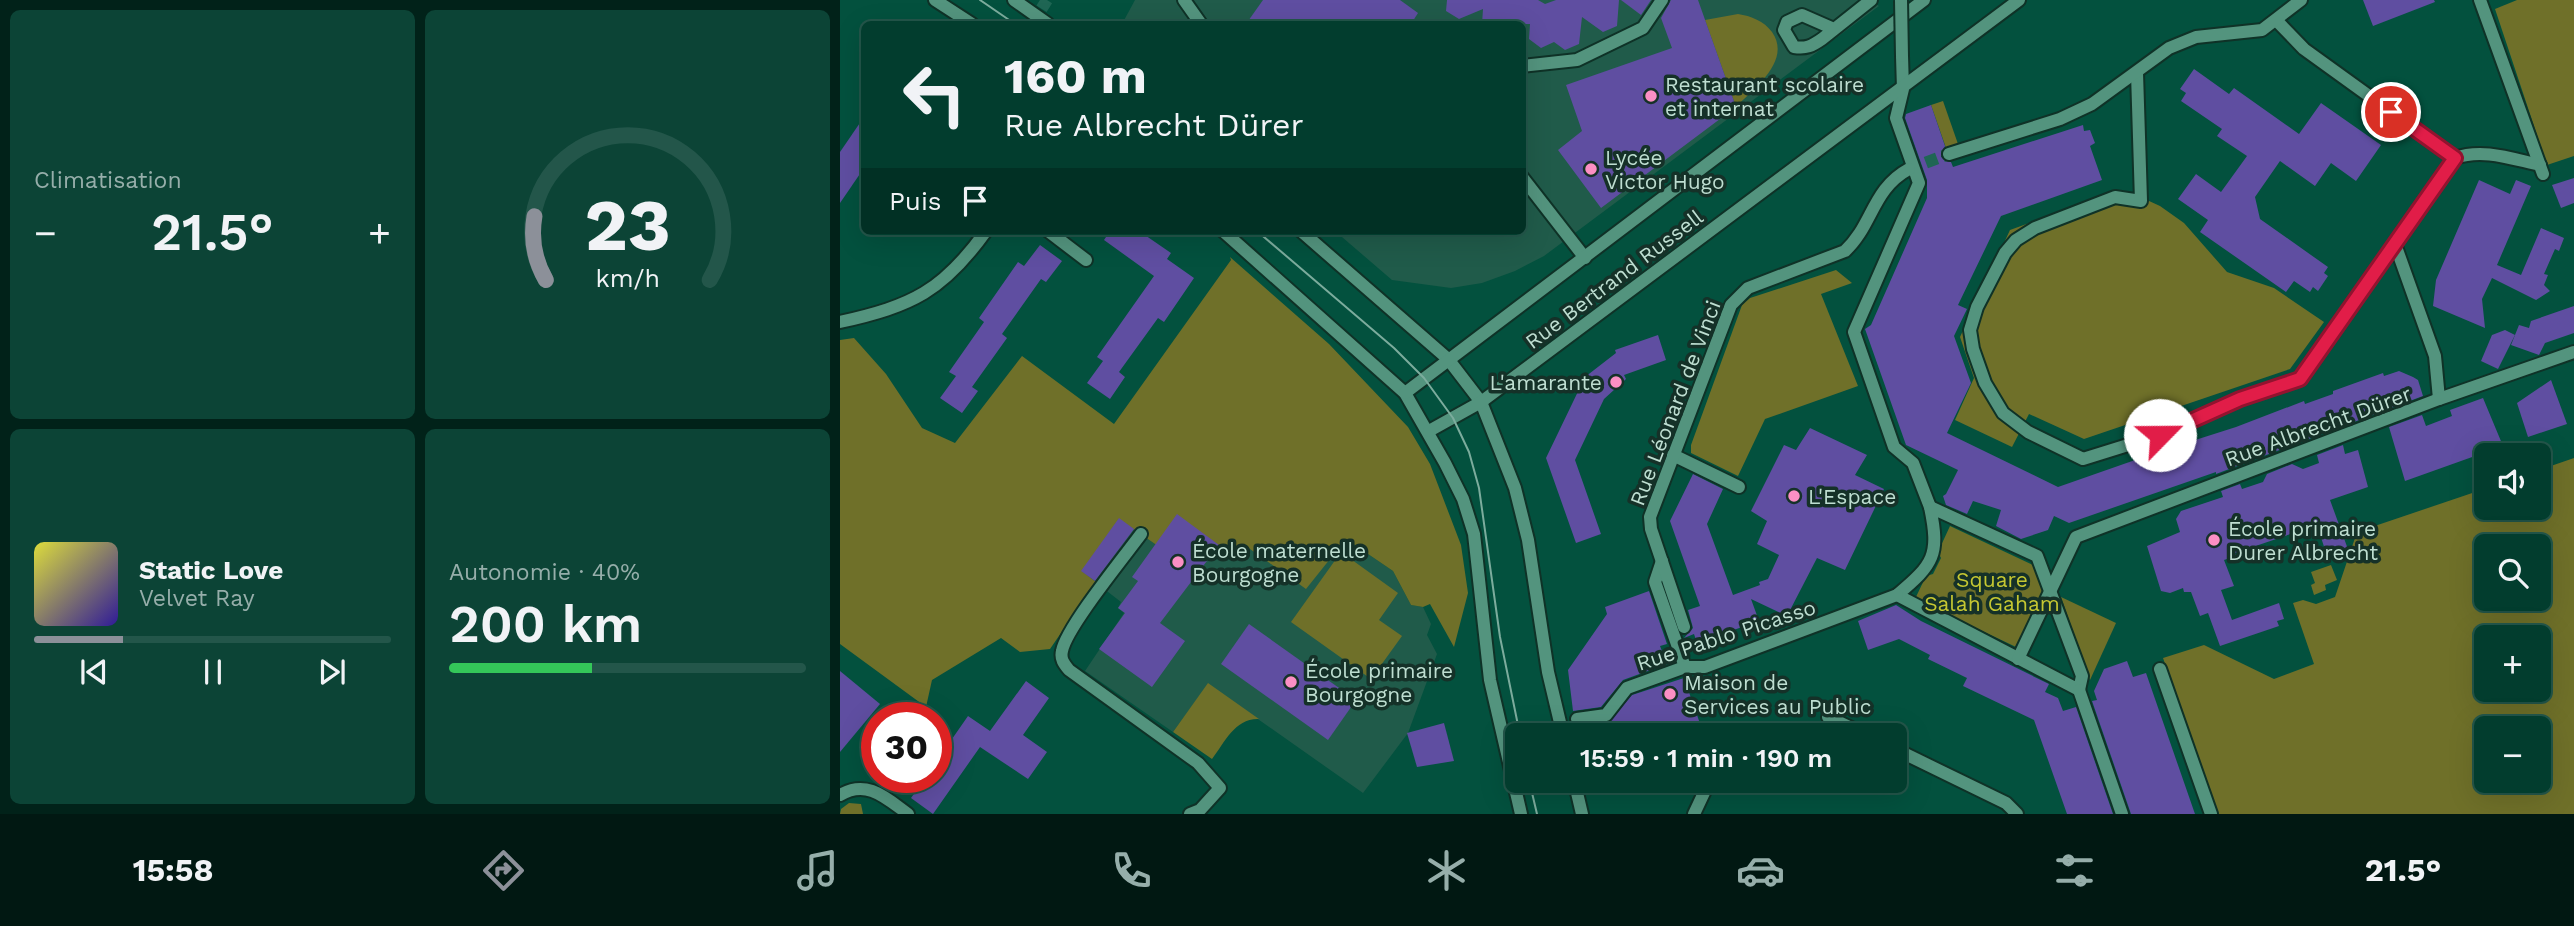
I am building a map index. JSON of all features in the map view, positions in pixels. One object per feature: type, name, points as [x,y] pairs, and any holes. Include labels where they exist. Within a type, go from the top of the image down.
[{"type":"street","points":[[935,0],[967,21]]},
{"type":"street","points":[[1014,0],[1044,21]]},
{"type":"street","points":[[1184,0],[1199,21]]},
{"type":"street","points":[[1526,66],[1577,60],[1621,39],[1643,28],[1662,0]]},
{"type":"street","points":[[1834,29],[1871,0]]},
{"type":"street","points":[[1901,0],[1903,89],[1896,118],[1919,183],[1854,332],[1894,447],[1913,463],[1930,507],[1936,541],[1925,570],[1897,596],[2079,690]]},
{"type":"street","name":"Rue Bertrand Russell","points":[[1405,393],[1924,0]]},
{"type":"street","name":"Rue Bertrand Russell","points":[[1429,431],[1481,402],[2019,0]]},
{"type":"street","points":[[1949,154],[2060,119],[2092,104],[2137,74],[2169,48],[2196,37],[2262,30],[2301,0]]},
{"type":"street","points":[[2137,74],[2141,201],[2115,197],[2024,234],[2005,253],[1977,307],[1970,330],[1973,349],[1985,383],[2003,413],[2028,432],[2083,459],[2160,435],[2240,399],[2300,379],[2455,158],[2468,153],[2489,154],[2541,169],[2480,0]]},
{"type":"street","points":[[2277,21],[2304,49],[2455,158]]},
{"type":"street","name":"Rue Léonard de Vinci","points":[[1684,628],[1651,529],[1650,517],[1731,305],[1748,288],[1845,251],[1854,242],[1882,190],[1909,169]]},
{"type":"street","points":[[1526,182],[1585,258]]},
{"type":"street","points":[[840,322],[909,302],[933,290],[961,265],[983,235]]},
{"type":"street","points":[[1053,235],[1086,260]]},
{"type":"street","points":[[1227,235],[1405,393],[1429,431],[1463,499],[1474,534],[1490,680],[1521,814]]},
{"type":"street","points":[[1306,235],[1448,359],[1481,402],[1515,488],[1528,540],[1548,672],[1560,723]]},
{"type":"street","points":[[2395,244],[2435,356],[2440,399]]},
{"type":"street","name":"Rue Albrecht Dürer","points":[[2051,590],[2076,537],[2440,399],[2574,352]]},
{"type":"street","points":[[1673,454],[1739,486]]},
{"type":"street","points":[[1930,507],[2037,556],[2082,676],[2079,690],[2122,814]]},
{"type":"street","points":[[1141,534],[1075,625],[1062,650],[1062,661],[1069,670],[1198,764],[1220,788],[1199,810],[1190,814]]},
{"type":"street","points":[[1662,561],[1655,582],[1685,667]]},
{"type":"street","points":[[2018,659],[2051,590]]},
{"type":"street","name":"Rue Pablo Picasso","points":[[1577,719],[1606,715],[1627,688],[1685,667],[1705,667],[1897,596]]},
{"type":"street","points":[[2160,669],[2211,814]]},
{"type":"street","points":[[1828,716],[1842,723]]},
{"type":"street","points":[[1907,755],[2006,803],[2017,814]]},
{"type":"street","points":[[840,796],[864,788],[877,791],[908,814]]},
{"type":"street","points":[[1576,793],[1582,814]]},
{"type":"street","points":[[1694,814],[1704,793]]},
{"type":"shaded area","name":"Lycée Victor Hugo","points":[[1135,0],[1869,0],[1879,6],[1544,256],[1515,271],[1482,283],[1451,288],[1392,280],[1340,235],[1526,235],[1526,21],[1124,21]]},
{"type":"shaded area","points":[[1119,518],[1155,544],[1346,539],[1393,571],[1411,605],[1423,607],[1431,624],[1427,635],[1437,654],[1408,733],[1363,793],[1208,684],[1173,732],[1085,671],[1124,613],[1118,608],[1121,602],[1081,571]]},
{"type":"green space","points":[[2517,0],[2574,0],[2574,156],[2547,165],[2495,9]]},
{"type":"green space","points":[[1738,14],[1757,20],[1769,28],[1777,43],[1777,53],[1761,83],[1736,107],[1705,20]]},
{"type":"green space","points":[[1943,101],[1958,144],[1946,148],[1931,105]]},
{"type":"green space","points":[[2115,192],[2136,195],[2160,206],[2184,223],[2227,272],[2274,288],[2324,322],[2290,369],[2084,439],[2029,414],[2012,447],[1955,420],[1974,378],[1960,337],[2010,230]]},
{"type":"green space","points":[[1230,257],[1329,344],[1408,427],[1430,464],[1461,545],[1468,593],[1454,647],[1430,604],[1423,607],[1411,605],[1393,571],[1346,539],[1306,589],[1243,544],[1229,551],[1219,545],[1155,544],[1119,519],[1082,571],[1096,582],[1050,649],[1020,652],[1001,638],[932,680],[927,702],[919,702],[840,644],[840,340],[854,338],[886,374],[922,428],[955,443],[1022,356],[1114,424],[1231,260]]},
{"type":"green space","points":[[1836,270],[1852,283],[1821,294],[1858,386],[1765,419],[1738,476],[1691,453],[1691,445],[1742,305],[1750,298]]},
{"type":"green space","points":[[2574,458],[2574,814],[2218,814],[2163,658],[2204,645],[2274,679],[2314,664],[2293,603],[2303,600],[2316,604],[2335,597],[2357,532],[2474,492],[2474,520],[2551,520],[2551,466]]},
{"type":"green space","name":"Square Salah Gaham","points":[[1950,526],[2035,566],[2044,596],[2016,647],[1915,599],[1926,576],[1933,574],[1941,558],[1938,552]]},
{"type":"green space","points":[[1341,552],[1398,593],[1379,620],[1402,636],[1371,679],[1291,622]]},
{"type":"green space","points":[[2331,565],[2337,580],[2325,585],[2326,590],[2314,595],[2311,585],[2315,583],[2311,572]]},
{"type":"green space","points":[[2061,597],[2116,623],[2090,680]]},
{"type":"green space","points":[[1208,683],[1259,719],[1243,722],[1237,727],[1212,759],[1173,732]]},
{"type":"green space","points":[[849,803],[861,804],[863,814],[840,814],[841,809]]},
{"type":"building","points":[[1263,0],[1400,0],[1418,13],[1413,21],[1248,21]]},
{"type":"building","points":[[1447,0],[1538,0],[1545,4],[1556,0],[1619,0],[1617,26],[1603,32],[1582,17],[1579,44],[1565,50],[1554,42],[1541,48],[1529,39],[1530,24],[1526,24],[1526,21],[1482,21],[1483,9],[1459,19],[1446,11]]},
{"type":"building","points":[[1621,0],[1651,0],[1641,15]]},
{"type":"building","name":"Restaurant scolaire et internat","points":[[1671,0],[1698,0],[1736,107],[1601,208],[1558,150],[1582,131],[1566,85],[1672,48],[1661,18]]},
{"type":"building","points":[[2363,0],[2434,0],[2435,2],[2373,26]]},
{"type":"building","points":[[2194,69],[2229,94],[2234,88],[2299,134],[2321,103],[2381,145],[2356,181],[2331,163],[2315,186],[2280,161],[2255,197],[2260,219],[2328,267],[2324,273],[2328,276],[2318,291],[2313,287],[2310,292],[2294,281],[2286,292],[2200,232],[2208,220],[2178,199],[2196,174],[2221,192],[2247,156],[2217,136],[2222,129],[2181,101],[2186,93],[2180,89]]},
{"type":"building","points":[[1931,105],[1945,146],[1941,157],[1951,162],[1953,167],[2083,125],[2084,131],[2090,130],[2095,143],[2090,146],[2102,180],[2001,216],[1958,305],[1967,309],[1954,336],[1971,383],[1947,433],[2058,487],[2138,459],[2139,462],[2168,452],[2167,449],[2304,401],[2305,404],[2383,373],[2384,376],[2399,371],[2413,377],[2418,380],[2423,396],[2216,474],[2069,523],[2054,516],[2048,530],[2021,539],[1996,526],[2001,510],[1973,501],[1967,514],[1946,505],[1943,496],[1958,470],[1906,445],[1865,329],[1871,325],[1927,198],[1927,180],[1905,118],[1906,114]]},
{"type":"building","points":[[861,121],[861,172],[840,203],[840,152]]},
{"type":"building","points":[[2574,178],[2574,203],[2561,208],[2552,185]]},
{"type":"building","points":[[2479,180],[2510,194],[2516,180],[2531,186],[2497,265],[2521,275],[2541,228],[2564,238],[2559,251],[2555,249],[2544,274],[2548,275],[2544,285],[2550,291],[2536,300],[2492,278],[2482,299],[2485,328],[2433,306],[2436,280]]},
{"type":"building","points":[[1107,235],[1145,235],[1171,253],[1167,259],[1194,278],[1164,322],[1158,318],[1119,372],[1125,377],[1110,399],[1087,383],[1103,361],[1097,357],[1154,276],[1104,240]]},
{"type":"building","points":[[1040,245],[1062,261],[1046,282],[1041,279],[1002,334],[1007,338],[972,387],[978,391],[962,413],[940,398],[956,376],[949,372],[984,322],[979,318],[1018,262],[1024,266]]},
{"type":"building","points":[[2574,306],[2574,333],[2545,343],[2539,355],[2511,345],[2519,325],[2529,328],[2531,321]]},
{"type":"building","points":[[2505,330],[2515,335],[2498,369],[2481,361],[2492,335]]},
{"type":"building","points":[[1658,335],[1666,360],[1624,375],[1626,379],[1604,399],[1575,460],[1601,534],[1576,543],[1546,458],[1585,377],[1616,353],[1615,350]]},
{"type":"building","points":[[2551,380],[2567,424],[2528,437],[2517,403]]},
{"type":"building","points":[[2483,398],[2502,443],[2474,443],[2474,456],[2405,481],[2389,427],[2422,415],[2426,426],[2452,416],[2450,410]]},
{"type":"building","points":[[1810,428],[1867,455],[1855,475],[1884,489],[1845,570],[1817,558],[1787,616],[1751,599],[1759,621],[1697,643],[1694,634],[1684,638],[1693,628],[1688,610],[1700,606],[1670,521],[1693,474],[1723,489],[1707,524],[1733,595],[1760,585],[1759,582],[1768,579],[1779,555],[1757,544],[1767,521],[1751,511],[1784,445],[1796,450]]},
{"type":"building","points":[[2343,445],[2345,454],[2358,450],[2368,487],[2330,500],[2349,552],[2328,559],[2317,525],[2235,553],[2236,556],[2224,560],[2234,586],[2221,590],[2232,620],[2279,603],[2284,619],[2277,621],[2279,626],[2220,646],[2208,613],[2200,616],[2191,592],[2184,592],[2183,588],[2170,593],[2161,591],[2147,546],[2180,532],[2176,519],[2181,511],[2223,497],[2221,491],[2240,484],[2242,489],[2263,482],[2267,474],[2292,464],[2303,469],[2319,463],[2317,455]]},
{"type":"building","points":[[1177,514],[1219,545],[1160,623],[1185,641],[1152,687],[1099,649],[1125,613],[1118,608],[1138,581],[1132,577]]},
{"type":"building","points":[[1119,518],[1134,529],[1095,581],[1081,571]]},
{"type":"building","points":[[1649,591],[1667,644],[1660,646],[1667,664],[1623,680],[1601,707],[1573,711],[1568,670],[1607,614],[1605,607]]},
{"type":"building","points":[[1896,605],[1921,621],[2049,684],[2045,692],[2058,698],[2063,711],[2076,707],[2113,814],[2067,814],[2034,720],[1963,686],[1967,678],[1928,659],[1930,655],[1899,639],[1868,650],[1858,621]]},
{"type":"building","points":[[1249,624],[1356,700],[1328,740],[1221,664]]},
{"type":"building","points":[[2127,661],[2133,677],[2146,673],[2195,814],[2131,814],[2092,701],[2097,700],[2094,691],[2104,669]]},
{"type":"building","points":[[840,671],[878,702],[861,702],[861,727],[840,752]]},
{"type":"building","points":[[1684,678],[1700,723],[1608,723],[1632,695]]},
{"type":"building","points":[[1026,681],[1049,698],[1023,735],[1047,752],[1028,779],[980,747],[952,787],[952,739],[968,716],[990,731]]},
{"type":"building","points":[[1444,723],[1454,761],[1417,767],[1407,733]]},
{"type":"building","points":[[915,793],[948,793],[933,814],[911,798]]},
{"type":"tunnel","points":[[1034,21],[1047,0]]},
{"type":"tunnel","points":[[1909,169],[1949,154]]},
{"type":"tram line","points":[[980,0],[1011,21]]},
{"type":"tram line","points":[[1262,235],[1394,348],[1424,378],[1453,418],[1469,452],[1479,488],[1500,637],[1518,723]]},
{"type":"tram line","points":[[1532,793],[1537,814]]},
{"type":"place","name":"Restaurant scolaire et internat","points":[[1651,96]]},
{"type":"place","name":"Lycée Victor Hugo","points":[[1591,169]]},
{"type":"place","name":"L'amarante","points":[[1616,382]]},
{"type":"place","name":"L'Espace","points":[[1794,496]]},
{"type":"place","name":"École primaire Durer Albrecht","points":[[2214,540]]},
{"type":"place","name":"École maternelle Bourgogne","points":[[1178,562]]},
{"type":"place","name":"École primaire Bourgogne","points":[[1291,682]]},
{"type":"place","name":"Maison de Services au Public","points":[[1670,694]]},
{"type":"route","points":[[2160,435],[2240,399],[2300,379],[2455,158],[2391,112]]}]
